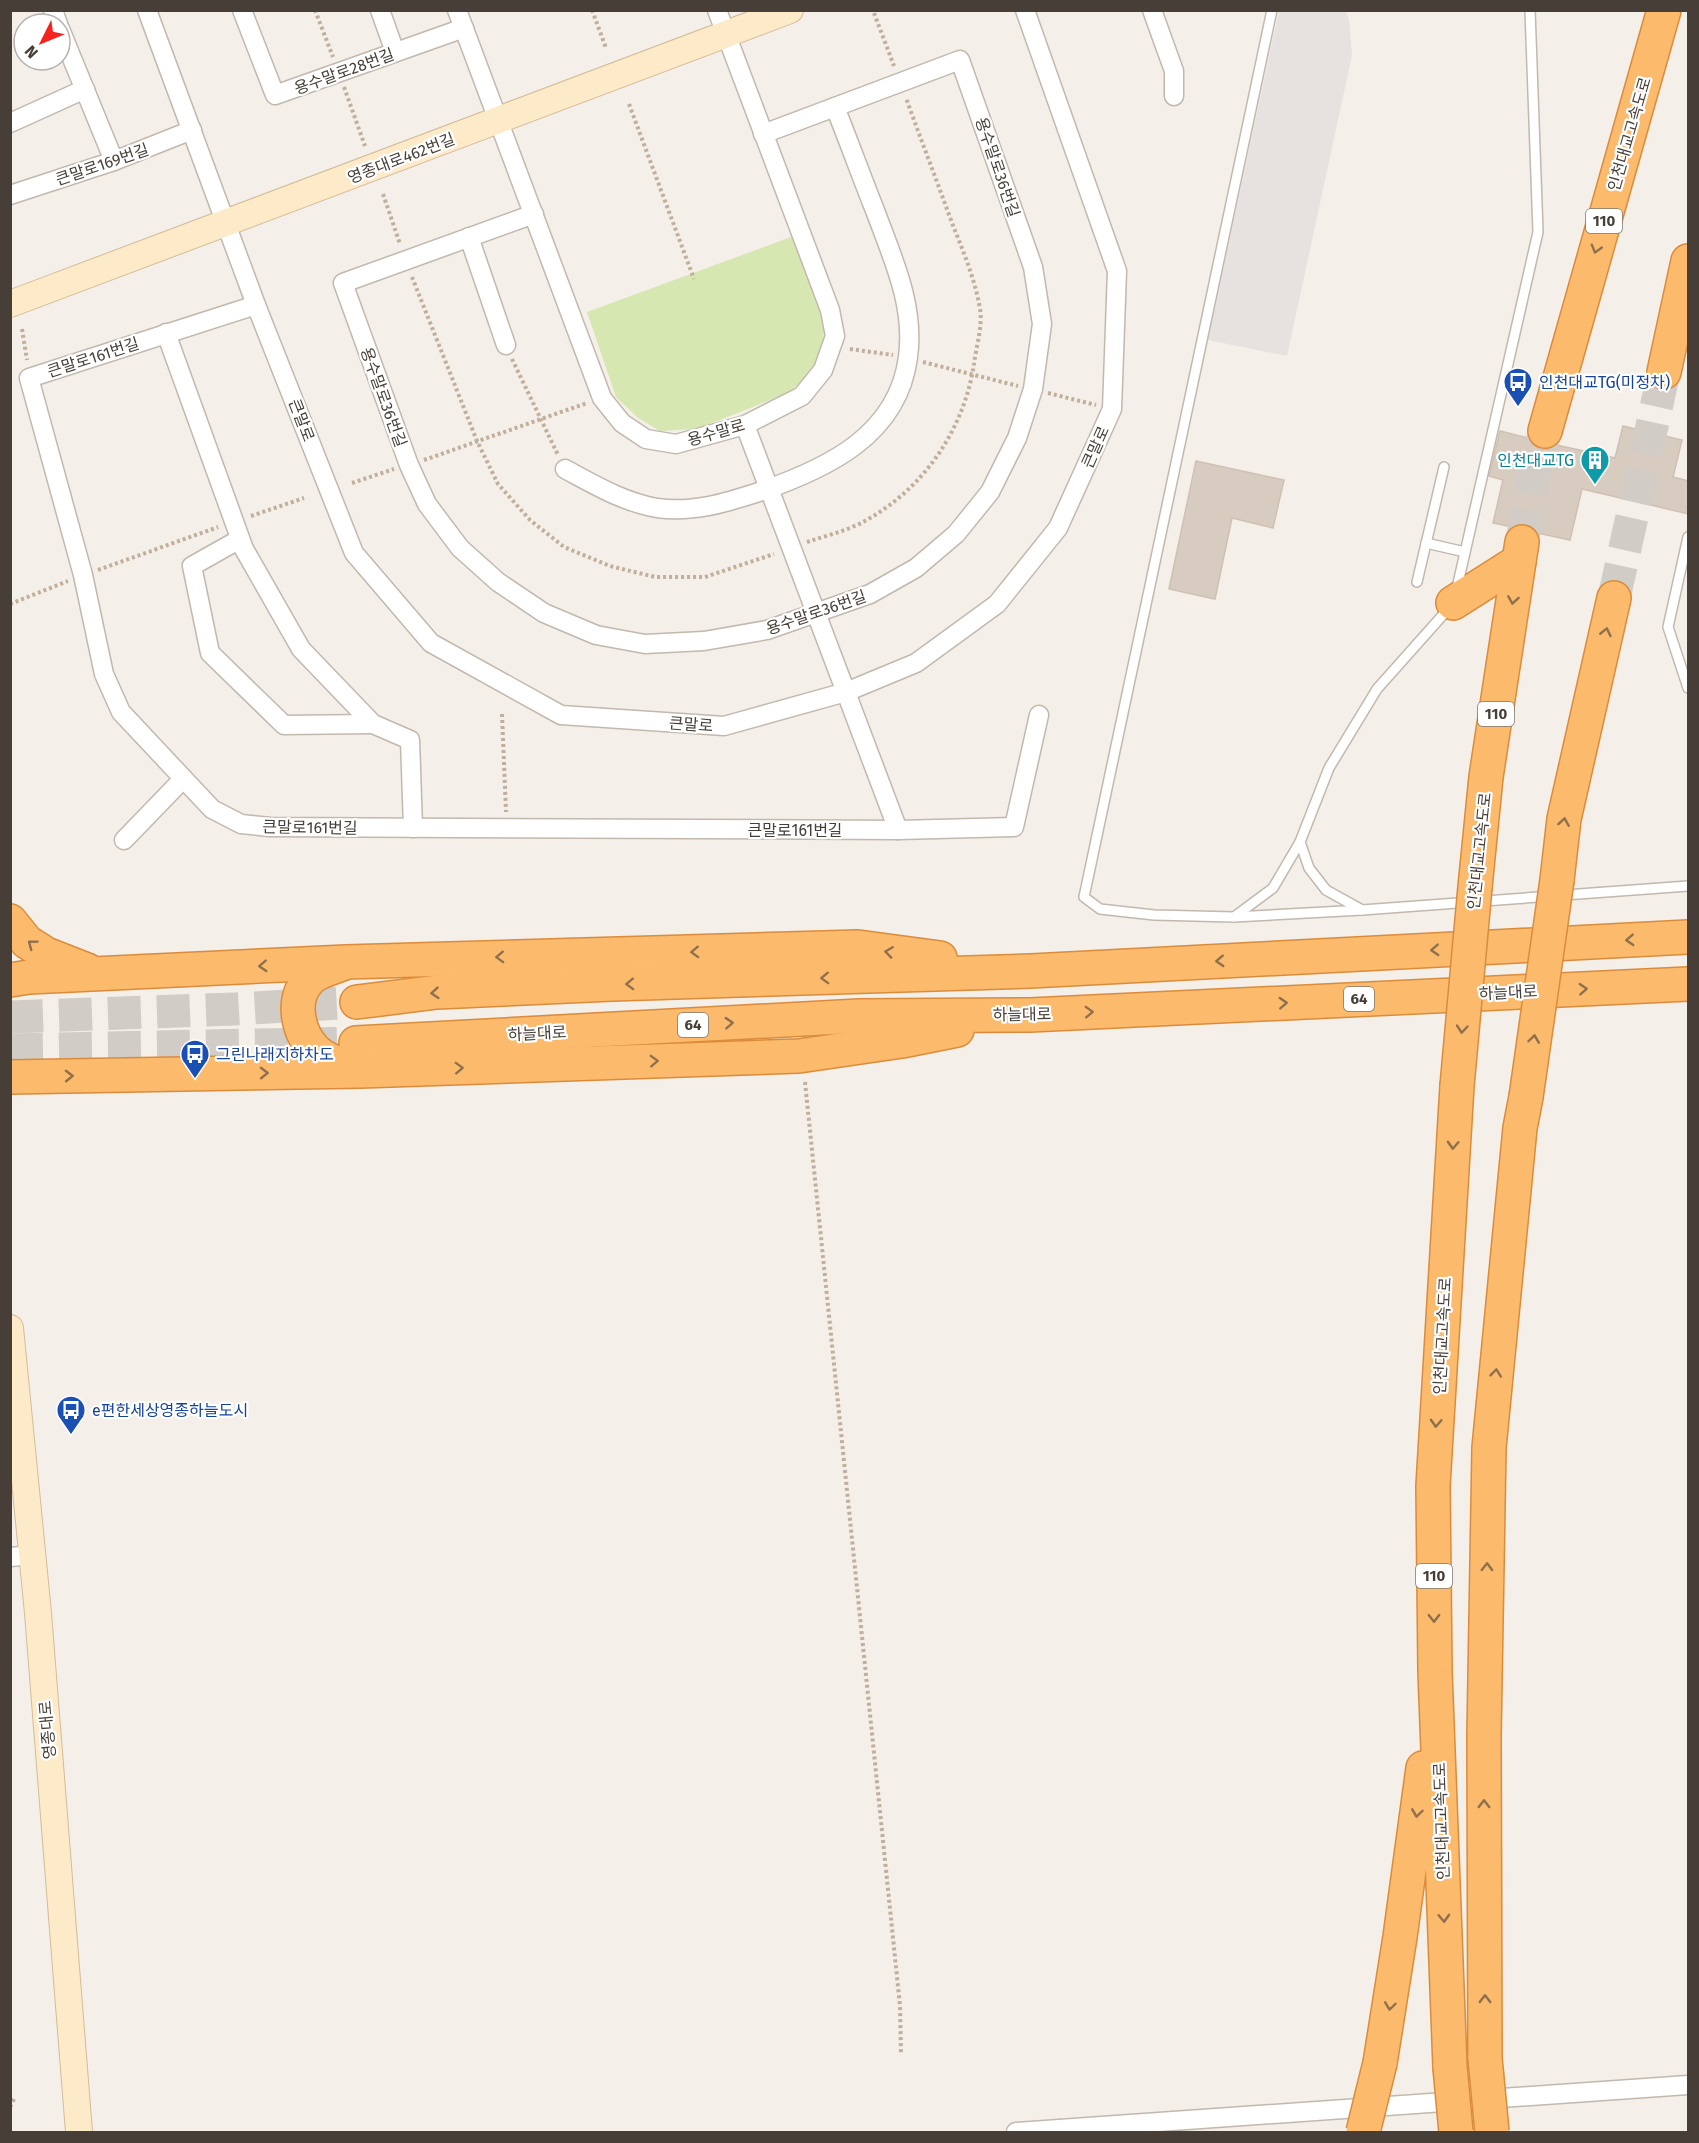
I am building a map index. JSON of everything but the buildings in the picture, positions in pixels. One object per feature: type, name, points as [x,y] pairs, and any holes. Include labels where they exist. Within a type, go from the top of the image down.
[{"type":"highway","name":"인천대교고속도로","points":[[1545,431],[1664,10]]},
{"type":"highway","points":[[1689,261],[1664,372],[1689,343]]},
{"type":"highway","name":"인천대교고속도로","points":[[1453,603],[1521,552],[1486,777],[1456,1086],[1433,1486],[1435,1671],[1450,2067],[1456,2133]]},
{"type":"highway","points":[[1492,2133],[1485,2058],[1484,1736],[1489,1449],[1520,1128],[1564,819],[1614,598]]},
{"type":"highway","points":[[10,921],[27,942],[45,954],[99,975]]},
{"type":"highway","points":[[357,1002],[437,992],[1030,971],[1689,937]]},
{"type":"highway","points":[[10,980],[29,977],[346,962],[858,947],[1030,971]]},
{"type":"highway","points":[[346,962],[309,979],[297,998],[299,1016],[303,1034],[316,1051],[329,1060],[359,1057]]},
{"type":"highway","name":"하늘대로","points":[[10,1077],[359,1057],[799,1056],[902,1041],[1030,1014],[1689,984]]},
{"type":"highway","points":[[1363,2133],[1380,2063],[1400,1937],[1435,1671]]},
{"type":"street","name":"큰말로","points":[[147,10],[228,223],[256,305],[354,553],[431,643],[561,715],[724,726],[846,692],[916,663],[997,604],[1058,528],[1112,409],[1117,271],[1025,10]]},
{"type":"street","name":"용수말로28번길","points":[[242,10],[275,95],[394,52],[460,19]]},
{"type":"street","points":[[380,10],[394,52]]},
{"type":"street","name":"용수말로","points":[[460,19],[602,398],[622,423],[646,440],[676,444],[745,425],[802,396],[823,370],[835,336],[830,310],[717,10]]},
{"type":"street","name":"영종대로462번길","points":[[10,304],[790,10]]},
{"type":"street","points":[[1152,10],[1174,71],[1174,96]]},
{"type":"street","points":[[72,57],[114,160]]},
{"type":"street","name":"용수말로36번길","points":[[534,214],[343,283],[409,465],[427,504],[460,548],[498,582],[544,613],[596,635],[645,644],[704,641],[767,630],[816,613],[870,594],[916,568],[956,534],[990,492],[1017,438],[1033,390],[1042,324],[1033,267],[960,60],[763,134]]},
{"type":"street","points":[[10,123],[85,89]]},
{"type":"street","points":[[565,469],[619,498],[657,508],[692,510],[723,504],[810,473],[842,456],[871,432],[896,399],[908,358],[909,315],[899,275],[835,107]]},
{"type":"street","name":"큰말로169번길","points":[[10,195],[114,160],[192,130]]},
{"type":"street","points":[[469,237],[506,345]]},
{"type":"street","name":"큰말로161번길","points":[[256,305],[29,378],[83,575],[104,674],[121,712],[212,809],[242,825],[898,830],[1014,827],[1039,715]]},
{"type":"street","points":[[166,333],[240,539],[301,649],[373,724],[410,741],[412,828]]},
{"type":"street","points":[[745,425],[898,830]]},
{"type":"street","points":[[240,539],[192,566],[210,653],[284,725],[373,724]]},
{"type":"street","points":[[124,840],[183,779]]},
{"type":"street","name":"영종대로","points":[[10,1328],[21,1556],[79,2133]]},
{"type":"street","points":[[1016,2133],[1689,2085]]},
{"type":"lane","points":[[1272,10],[1084,897],[1100,909],[1154,915],[1234,917],[1689,886]]},
{"type":"lane","points":[[1234,917],[1273,888],[1300,842],[1329,768],[1377,688],[1453,603],[1538,232],[1530,10]]},
{"type":"lane","points":[[1417,582],[1444,467]]},
{"type":"lane","points":[[1689,537],[1668,627],[1689,688]]},
{"type":"lane","points":[[1426,543],[1465,552]]},
{"type":"lane","points":[[1300,842],[1309,868],[1326,890],[1362,910]]},
{"type":"path","points":[[592,10],[606,48]]},
{"type":"path","points":[[383,194],[406,260],[477,441],[498,484],[530,520],[564,547],[610,566],[655,577],[705,577],[792,548],[862,522],[891,504],[912,485],[934,460],[953,431],[964,406],[972,374],[981,312],[970,270],[874,13]]},
{"type":"path","points":[[629,104],[694,279]]},
{"type":"path","points":[[22,328],[29,378]]},
{"type":"path","points":[[506,345],[565,469]]},
{"type":"path","points":[[831,346],[908,358],[1112,409]]},
{"type":"path","points":[[352,483],[602,398]]},
{"type":"path","points":[[10,604],[83,575],[304,498]]},
{"type":"path","points":[[502,714],[507,828]]},
{"type":"path","points":[[806,1082],[900,2006],[901,2054]]},
{"type":"path","points":[[10,2107],[14,2099]]},
{"type":"green space","points":[[794,236],[824,319],[823,346],[811,374],[788,393],[697,429],[660,431],[638,418],[616,397],[587,312]]},
{"type":"shaded area","points":[[1279,11],[1346,11],[1352,55],[1287,356],[1208,340]]},
{"type":"tunnel","points":[[1614,598],[1664,372]]},
{"type":"tunnel","points":[[1522,542],[1535,466],[1545,431]]},
{"type":"tunnel","points":[[10,1017],[357,1002]]},
{"type":"tunnel","points":[[10,1050],[356,1043]]},
{"type":"place","name":"인천대교TG(미정차)","points":[[1518,408]]},
{"type":"place","name":"인천대교TG","points":[[1595,486]]},
{"type":"place","name":"그린나래지하차도","points":[[195,1080]]},
{"type":"place","name":"e편한세상영종하늘도시","points":[[71,1436]]}]
